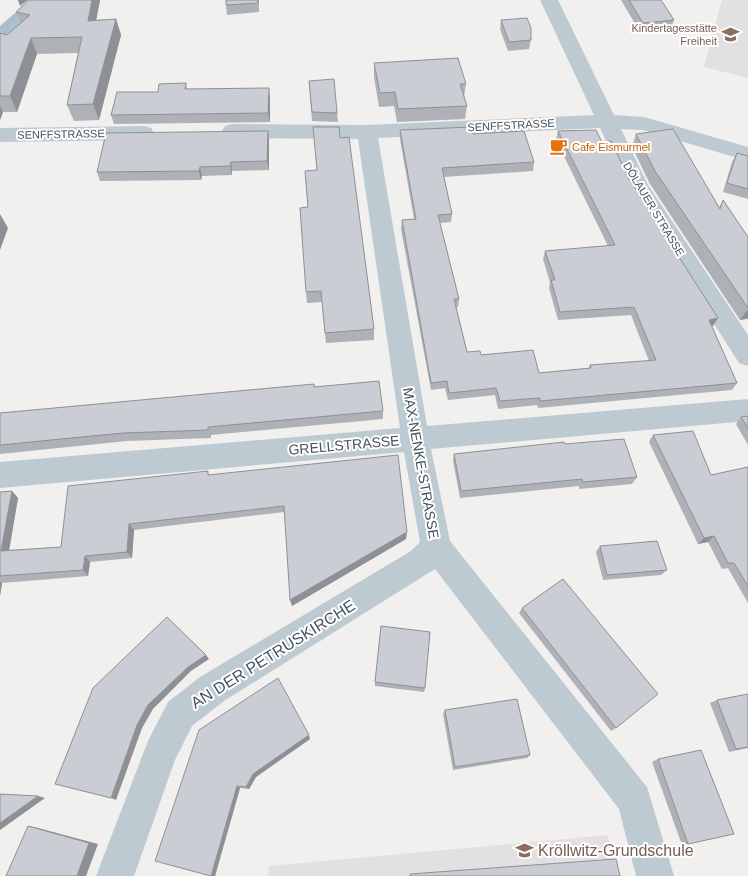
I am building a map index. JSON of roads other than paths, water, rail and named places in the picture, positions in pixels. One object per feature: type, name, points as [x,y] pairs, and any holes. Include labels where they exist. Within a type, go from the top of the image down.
[{"type":"main road","points":[[0,36],[40,0]]},
{"type":"street","name":"DÖLAUER STRASSE","points":[[548,0],[638,187],[748,356]]},
{"type":"street","name":"SENFFSTRASSE","points":[[215,132],[367,132],[605,121],[644,124],[748,154]]},
{"type":"street","name":"SENFFSTRASSE","points":[[0,134],[166,132]]},
{"type":"street","name":"MAX-NENKE-STRASSE","points":[[367,132],[415,439],[436,547],[634,800],[655,876]]},
{"type":"street","name":"GRELLSTRASSE","points":[[0,475],[748,410]]},
{"type":"street","name":"AN DER PETRUSKIRCHE","points":[[115,876],[160,753],[180,714],[212,689],[422,561],[436,547]]},
{"type":"tram line","points":[[0,31],[35,0]]},
{"type":"place","name":"Kindertagesstätte Freiheit","points":[[731,34]]},
{"type":"place","name":"Cafe Eismurmel","points":[[558,147]]},
{"type":"place","name":"Kröllwitz-Grundschule","points":[[524,850]]}]
